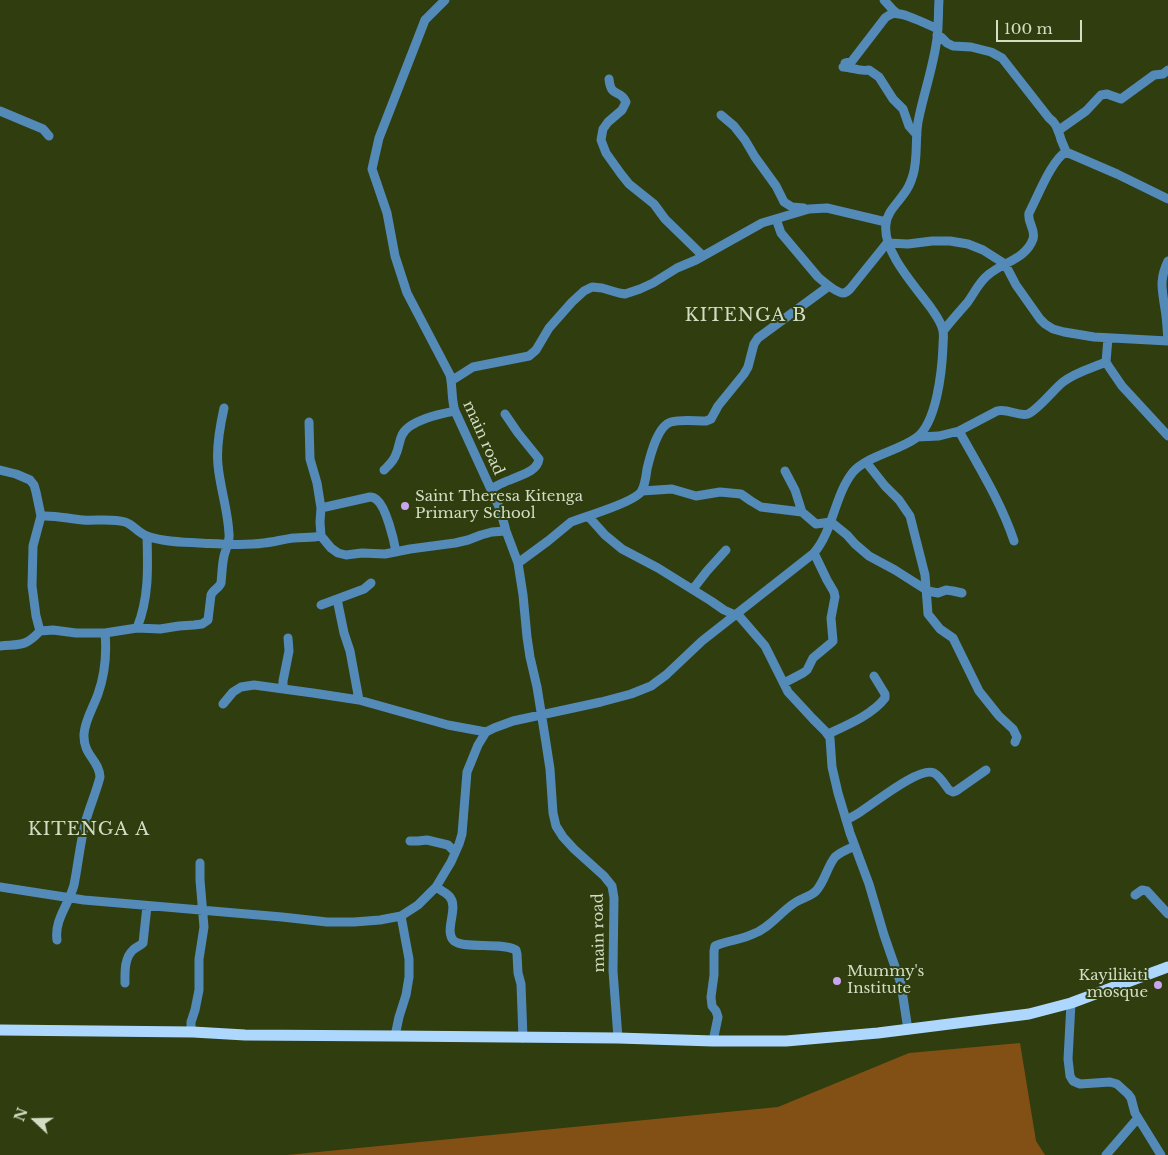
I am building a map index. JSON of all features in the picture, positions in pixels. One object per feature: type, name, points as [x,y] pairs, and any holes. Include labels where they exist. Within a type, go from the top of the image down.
[{"type":"main road","points":[[0,1030],[193,1032],[245,1035],[786,1041],[908,1030],[1015,1016],[1071,1003],[1168,967]]},
{"type":"street","name":"main road","points":[[445,0],[425,20],[379,138],[372,169],[387,213],[395,256],[407,293],[450,375],[452,403],[455,412],[500,509],[518,563],[530,657],[542,715],[550,770],[553,813],[556,826],[574,849],[604,876],[612,886],[614,898],[614,971],[618,1038]]},
{"type":"street","points":[[884,0],[898,14]]},
{"type":"street","points":[[917,437],[926,425],[933,409],[942,359],[944,330],[894,256],[887,244],[885,234],[886,222],[893,207],[904,194],[912,178],[917,155],[918,122],[938,32],[939,0]]},
{"type":"street","points":[[917,135],[909,126],[903,109],[893,99],[879,77],[869,70],[862,72],[844,65],[852,61],[885,18],[891,14],[916,19],[938,32],[946,43],[953,46],[971,47],[991,52],[1002,58],[1054,122],[1059,130],[1066,152],[1168,199]]},
{"type":"street","points":[[1059,130],[1086,110],[1101,94],[1121,99],[1154,75],[1163,74],[1168,70]]},
{"type":"street","points":[[610,79],[612,91],[624,98],[626,102],[622,110],[603,129],[601,140],[606,153],[630,184],[654,204],[665,219],[703,256]]},
{"type":"street","points":[[0,111],[42,130],[49,136]]},
{"type":"street","points":[[721,115],[734,126],[745,140],[776,186],[784,202],[792,207],[809,209],[827,208],[886,222]]},
{"type":"street","points":[[944,330],[968,302],[982,281],[992,272],[1018,257],[1031,243],[1034,232],[1029,221],[1029,213],[1053,166],[1066,152]]},
{"type":"street","points":[[451,381],[473,367],[528,356],[536,350],[549,328],[572,302],[584,291],[592,287],[625,294],[640,289],[762,223],[809,209]]},
{"type":"street","points":[[776,219],[781,234],[818,277],[840,292],[847,292],[887,244]]},
{"type":"street","points":[[887,244],[950,240],[983,250],[1005,264],[1016,286],[1045,324],[1053,329],[1064,332],[1108,338],[1168,341],[1162,288],[1164,269],[1168,261]]},
{"type":"street","points":[[518,563],[548,542],[571,522],[616,506],[638,495],[642,491],[645,482],[651,454],[665,425],[671,422],[706,421],[711,419],[718,406],[748,367],[754,344],[758,338],[829,286]]},
{"type":"street","points":[[1108,338],[1106,362],[1109,367],[1122,386],[1168,436]]},
{"type":"street","points":[[0,887],[70,898],[328,922],[380,920],[401,916],[418,905],[436,887],[451,862],[462,834],[467,772],[486,732],[513,721],[601,702],[631,694],[651,686],[666,675],[702,640],[814,553],[821,544],[831,522],[846,482],[859,466],[917,437],[939,436],[959,431],[997,411],[1007,410],[1019,414],[1030,413],[1075,374],[1106,362]]},
{"type":"street","points":[[0,646],[26,643],[40,631],[105,633],[136,628],[160,629],[202,624],[208,620],[209,600],[212,592],[221,583],[224,556],[230,535],[218,465],[218,446],[224,408]]},
{"type":"street","points":[[384,470],[396,456],[405,430],[432,416],[455,412]]},
{"type":"street","points":[[491,489],[529,472],[539,462],[539,459],[505,414]]},
{"type":"street","points":[[309,422],[310,459],[317,482],[321,508],[321,536],[338,553],[346,555],[362,553],[385,554],[456,543],[486,533],[506,531]]},
{"type":"street","points":[[959,431],[994,493],[1014,541]]},
{"type":"street","points":[[866,462],[899,500],[910,516],[925,575],[928,614],[940,629],[953,638],[979,691],[999,716],[1013,729],[1017,737],[1014,742]]},
{"type":"street","points":[[0,470],[30,480],[36,492],[41,516],[32,554],[33,596],[40,631]]},
{"type":"street","points":[[785,471],[795,490],[802,512],[816,524],[831,522],[869,556],[933,593],[946,590],[962,593]]},
{"type":"street","points":[[642,491],[672,489],[696,496],[720,492],[742,494],[761,507],[802,512]]},
{"type":"street","points":[[321,508],[370,497],[377,500],[382,505],[394,540],[396,552]]},
{"type":"street","points":[[41,516],[82,520],[115,520],[132,525],[141,534],[169,540],[242,545],[321,536]]},
{"type":"street","points":[[588,516],[622,549],[658,568],[724,610],[740,617],[765,646],[793,698],[828,734],[831,742],[832,767],[846,820],[869,884],[900,984],[908,1030]]},
{"type":"street","points":[[136,628],[147,593],[147,536]]},
{"type":"street","points":[[692,589],[726,550]]},
{"type":"street","points":[[784,683],[807,670],[813,658],[833,641],[831,618],[835,596],[814,553]]},
{"type":"street","points":[[321,605],[364,589],[371,583]]},
{"type":"street","points":[[337,599],[350,651],[359,700]]},
{"type":"street","points":[[57,940],[59,919],[70,898],[84,826],[100,777],[99,768],[89,756],[84,737],[88,716],[105,672],[105,633]]},
{"type":"street","points":[[283,689],[289,652],[288,638]]},
{"type":"street","points":[[828,734],[855,721],[882,702],[885,694],[874,676]]},
{"type":"street","points":[[223,704],[233,692],[241,687],[254,685],[359,700],[448,725],[486,732]]},
{"type":"street","points":[[846,820],[907,780],[924,772],[935,773],[949,790],[953,792],[986,770]]},
{"type":"street","points":[[410,841],[427,840],[448,845],[455,852]]},
{"type":"street","points":[[713,1041],[718,1017],[712,1006],[711,997],[714,975],[714,951],[716,946],[754,934],[797,901],[812,894],[817,890],[831,863],[837,856],[855,846]]},
{"type":"street","points":[[193,1032],[191,1022],[195,1010],[199,982],[199,959],[204,926],[200,863]]},
{"type":"street","points":[[436,887],[448,895],[453,903],[451,936],[454,941],[507,946],[516,950],[521,984],[523,1038]]},
{"type":"street","points":[[1135,895],[1142,890],[1148,891],[1168,914]]},
{"type":"street","points":[[125,984],[126,962],[129,954],[143,943],[147,906]]},
{"type":"street","points":[[395,1036],[406,995],[410,959],[401,916]]},
{"type":"street","points":[[1071,1003],[1068,1059],[1070,1076],[1073,1081],[1080,1084],[1110,1082],[1117,1084],[1131,1098],[1135,1113],[1160,1155]]},
{"type":"street","points":[[1106,1155],[1138,1118]]},
{"type":"shaded area","points":[[1020,1043],[1036,1141],[1045,1155],[287,1155],[778,1107],[909,1053]]},
{"type":"place","name":"Saint Theresa Kitenga Primary School","points":[[405,506]]},
{"type":"place","name":"Mummy's Institute","points":[[837,981]]},
{"type":"place","name":"Kayilikiti mosque","points":[[1158,985]]},
{"type":"district","name":"KITENGA B","points":[[746,316]]},
{"type":"district","name":"KITENGA A","points":[[89,830]]}]
